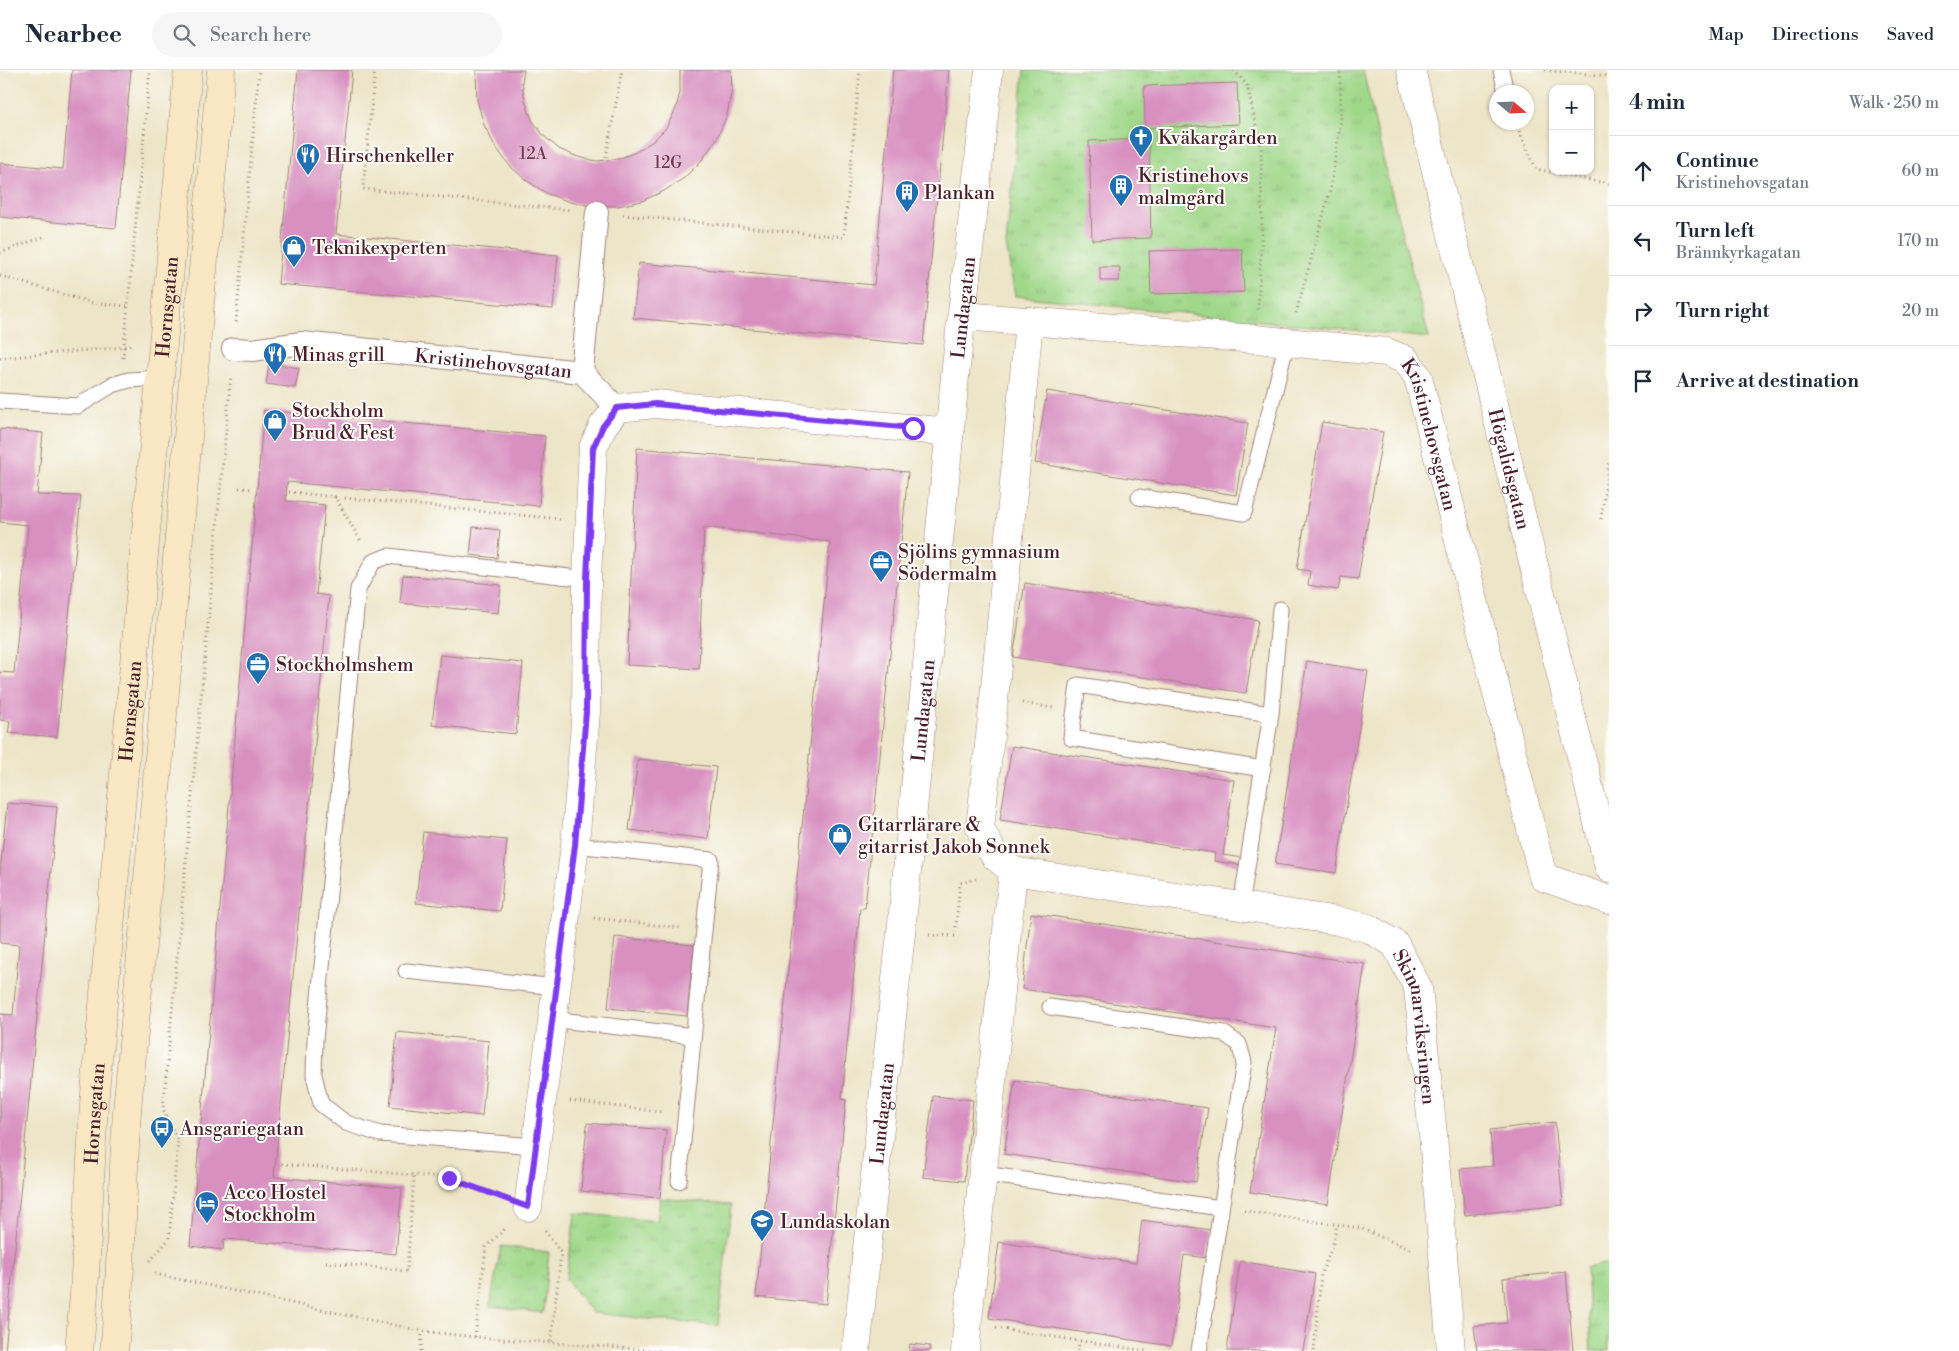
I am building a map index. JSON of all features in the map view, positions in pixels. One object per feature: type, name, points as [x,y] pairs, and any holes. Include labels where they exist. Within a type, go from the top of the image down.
[{"type":"main road","name":"Hornsgatan","points":[[79,1351],[84,1294],[94,1104],[188,70]]},
{"type":"main road","name":"Hornsgatan","points":[[114,1351],[119,1298],[128,1104],[222,70]]},
{"type":"main road","points":[[160,378],[194,380]]},
{"type":"street","name":"Lundagatan","points":[[856,1351],[901,933],[950,432],[989,70]]},
{"type":"street","name":"Högalidsgatan","points":[[1411,70],[1609,868]]},
{"type":"street","points":[[582,372],[597,212]]},
{"type":"street","name":"Kristinehovsgatan","points":[[962,316],[1287,342],[1386,352],[1406,360],[1418,377],[1543,876],[1609,900]]},
{"type":"street","points":[[965,1351],[1013,871],[994,855],[980,828],[994,699],[1029,322]]},
{"type":"street","name":"Kristinehovsgatan","points":[[233,349],[252,350],[302,343],[582,372],[617,408]]},
{"type":"street","points":[[528,1207],[575,845],[586,712],[587,579],[593,448],[603,426],[617,408],[655,404],[950,432]]},
{"type":"street","name":"Skinnarviksringen","points":[[1013,871],[1338,921],[1368,928],[1394,944],[1418,988],[1433,1134],[1451,1351]]},
{"type":"lane","points":[[1501,70],[1504,85]]},
{"type":"lane","points":[[1139,496],[1244,513],[1287,342]]},
{"type":"lane","points":[[0,401],[78,406],[112,385],[129,380],[160,378]]},
{"type":"lane","points":[[535,1146],[380,1134],[346,1123],[321,1104],[314,1075],[315,1040],[358,588],[373,562],[388,556],[587,579]]},
{"type":"lane","points":[[1242,906],[1271,714],[1280,609]]},
{"type":"lane","points":[[1262,768],[1071,738],[1078,685],[1271,714]]},
{"type":"lane","points":[[575,845],[711,860],[678,1181]]},
{"type":"lane","points":[[406,971],[556,987]]},
{"type":"lane","points":[[1050,1007],[1223,1033],[1239,1044],[1244,1062],[1199,1351]]},
{"type":"lane","points":[[552,1020],[693,1036]]},
{"type":"lane","points":[[984,1174],[1221,1208]]},
{"type":"path","name":"Hornsgatan","points":[[0,358],[124,348],[150,70]]},
{"type":"path","points":[[119,1298],[168,1239],[178,1141],[163,1109],[259,70]]},
{"type":"path","points":[[375,70],[363,189],[844,237],[860,70]]},
{"type":"path","points":[[606,157],[622,70]]},
{"type":"path","points":[[1234,70],[1247,85],[1262,149],[1262,226],[1256,339]]},
{"type":"path","points":[[1287,342],[1330,191],[1341,120],[1340,70]]},
{"type":"path","points":[[1545,70],[1609,76]]},
{"type":"path","points":[[1519,130],[1536,169],[1609,184]]},
{"type":"path","points":[[0,254],[46,236]]},
{"type":"path","points":[[0,276],[93,303],[127,306]]},
{"type":"path","points":[[1601,519],[1609,461]]},
{"type":"path","points":[[239,488],[253,489]]},
{"type":"path","points":[[289,492],[589,521]]},
{"type":"path","points":[[335,497],[373,562]]},
{"type":"path","points":[[1013,701],[1063,709]]},
{"type":"path","points":[[929,934],[955,936],[960,882]]},
{"type":"path","points":[[566,915],[684,928]]},
{"type":"path","points":[[542,1098],[660,1111]]},
{"type":"path","points":[[282,1164],[449,1178],[528,1207],[561,1253],[550,1343]]},
{"type":"path","points":[[326,1262],[406,1271],[414,1175]]},
{"type":"path","points":[[475,1337],[486,1247],[528,1207]]},
{"type":"path","points":[[1221,1208],[1360,1228],[1409,1249]]},
{"type":"path","points":[[1314,1351],[1321,1274],[1332,1247],[1337,1225]]},
{"type":"path","points":[[155,1274],[422,1331],[475,1337],[660,1351]]},
{"type":"path","points":[[968,1324],[1146,1351]]},
{"type":"path","points":[[421,1351],[422,1331]]},
{"type":"path","points":[[1078,1351],[1079,1341]]},
{"type":"green space","points":[[1024,70],[1363,70],[1384,163],[1429,338],[1015,296],[1006,244]]},
{"type":"green space","points":[[660,1198],[731,1205],[718,1326],[592,1313],[566,1279],[575,1213],[657,1221]]},
{"type":"green space","points":[[501,1246],[549,1252],[543,1313],[490,1306]]},
{"type":"green space","points":[[1609,1263],[1609,1351],[1591,1351],[1586,1268]]},
{"type":"building","points":[[72,70],[131,70],[116,228],[0,217],[0,163],[63,169]]},
{"type":"building","points":[[298,70],[352,70],[336,234],[558,255],[553,309],[278,284]]},
{"type":"building","points":[[476,70],[524,70],[522,82],[525,101],[532,120],[544,136],[559,149],[578,157],[597,161],[618,159],[636,152],[653,141],[666,128],[675,111],[680,93],[680,70],[731,70],[732,89],[727,115],[717,138],[702,160],[684,178],[664,191],[642,201],[618,206],[594,206],[570,202],[548,194],[527,181],[509,165],[495,146],[484,125],[477,100]]},
{"type":"building","name":"Plankan","points":[[893,70],[949,70],[923,345],[633,318],[639,263],[874,285]]},
{"type":"building","points":[[1237,83],[1239,124],[1145,128],[1144,86]]},
{"type":"building","name":"Kristinehovs malmgård","points":[[1149,139],[1151,238],[1092,240],[1089,141]]},
{"type":"building","points":[[1242,249],[1244,292],[1151,294],[1149,251]]},
{"type":"building","points":[[1100,267],[1120,267],[1119,281],[1100,281]]},
{"type":"building","points":[[269,363],[299,368],[295,388],[266,384]]},
{"type":"building","points":[[1047,391],[1248,423],[1236,495],[1035,463]]},
{"type":"building","points":[[264,410],[545,436],[539,506],[287,482],[286,501],[325,505],[316,594],[329,596],[274,1177],[402,1188],[396,1254],[224,1239],[223,1250],[190,1246]]},
{"type":"building","points":[[1322,422],[1383,432],[1358,579],[1341,577],[1338,590],[1308,585],[1310,571],[1297,569]]},
{"type":"building","points":[[0,429],[43,433],[37,495],[81,496],[57,737],[8,733],[10,721],[0,720],[0,672],[14,673],[28,525],[0,522]]},
{"type":"building","points":[[637,448],[908,472],[865,908],[860,908],[842,1099],[846,1100],[826,1304],[756,1297],[830,542],[704,527],[699,669],[627,665]]},
{"type":"building","points":[[473,527],[500,530],[497,558],[470,555]]},
{"type":"building","points":[[403,575],[501,585],[498,613],[400,603]]},
{"type":"building","points":[[1025,583],[1258,620],[1246,693],[1013,657]]},
{"type":"building","points":[[440,655],[523,663],[516,734],[432,725]]},
{"type":"building","points":[[1307,661],[1368,671],[1336,873],[1275,864]]},
{"type":"building","points":[[1012,746],[1234,780],[1223,855],[1242,858],[1241,865],[1214,861],[1215,853],[1000,820]]},
{"type":"building","points":[[638,759],[716,767],[708,839],[629,830]]},
{"type":"building","points":[[7,803],[57,807],[5,1351],[0,1351],[0,1014],[13,1015],[19,945],[0,943],[0,873]]},
{"type":"building","points":[[423,832],[507,840],[500,911],[416,903]]},
{"type":"building","points":[[1031,913],[1365,964],[1328,1204],[1250,1192],[1276,1028],[1022,989]]},
{"type":"building","points":[[615,937],[694,945],[687,1016],[608,1008]]},
{"type":"building","points":[[397,1032],[489,1041],[482,1116],[390,1106]]},
{"type":"building","points":[[1015,1080],[1208,1108],[1196,1182],[1004,1154]]},
{"type":"building","points":[[933,1096],[973,1100],[964,1181],[923,1177]]},
{"type":"building","points":[[1555,1122],[1563,1205],[1465,1215],[1460,1169],[1493,1166],[1490,1130]]},
{"type":"building","points":[[587,1123],[666,1130],[660,1198],[581,1191]]},
{"type":"building","points":[[1142,1220],[1211,1230],[1207,1258],[1184,1255],[1171,1346],[989,1318],[999,1242],[1136,1263]]},
{"type":"building","points":[[1240,1261],[1315,1274],[1303,1351],[1227,1351]]},
{"type":"building","points":[[1566,1272],[1573,1351],[1477,1351],[1474,1326],[1507,1323],[1503,1278]]},
{"type":"building","points":[[910,1344],[930,1346],[930,1351],[909,1351]]},
{"type":"place","name":"Kväkargården","points":[[1141,158]]},
{"type":"place","name":"Hirschenkeller","points":[[308,176]]},
{"type":"place","name":"Kristinehovs malmgård","points":[[1121,207]]},
{"type":"place","name":"Plankan","points":[[907,213]]},
{"type":"place","name":"Teknikexperten","points":[[294,268]]},
{"type":"place","name":"Minas grill","points":[[275,375]]},
{"type":"place","name":"Stockholm Brud & Fest","points":[[275,442]]},
{"type":"place","name":"Sjölins gymnasium Södermalm","points":[[881,583]]},
{"type":"place","name":"Stockholmshem","points":[[258,685]]},
{"type":"place","name":"Gitarrlärare & gitarrist Jakob Sonnek","points":[[840,856]]},
{"type":"place","name":"Ansgariegatan","points":[[162,1149]]},
{"type":"place","name":"Acco Hostel Stockholm","points":[[207,1224]]},
{"type":"place","name":"Lundaskolan","points":[[762,1242]]},
{"type":"route","points":[[449,1178],[528,1207],[575,845],[586,712],[587,579],[593,448],[603,426],[617,408],[655,404],[913,428]]}]
